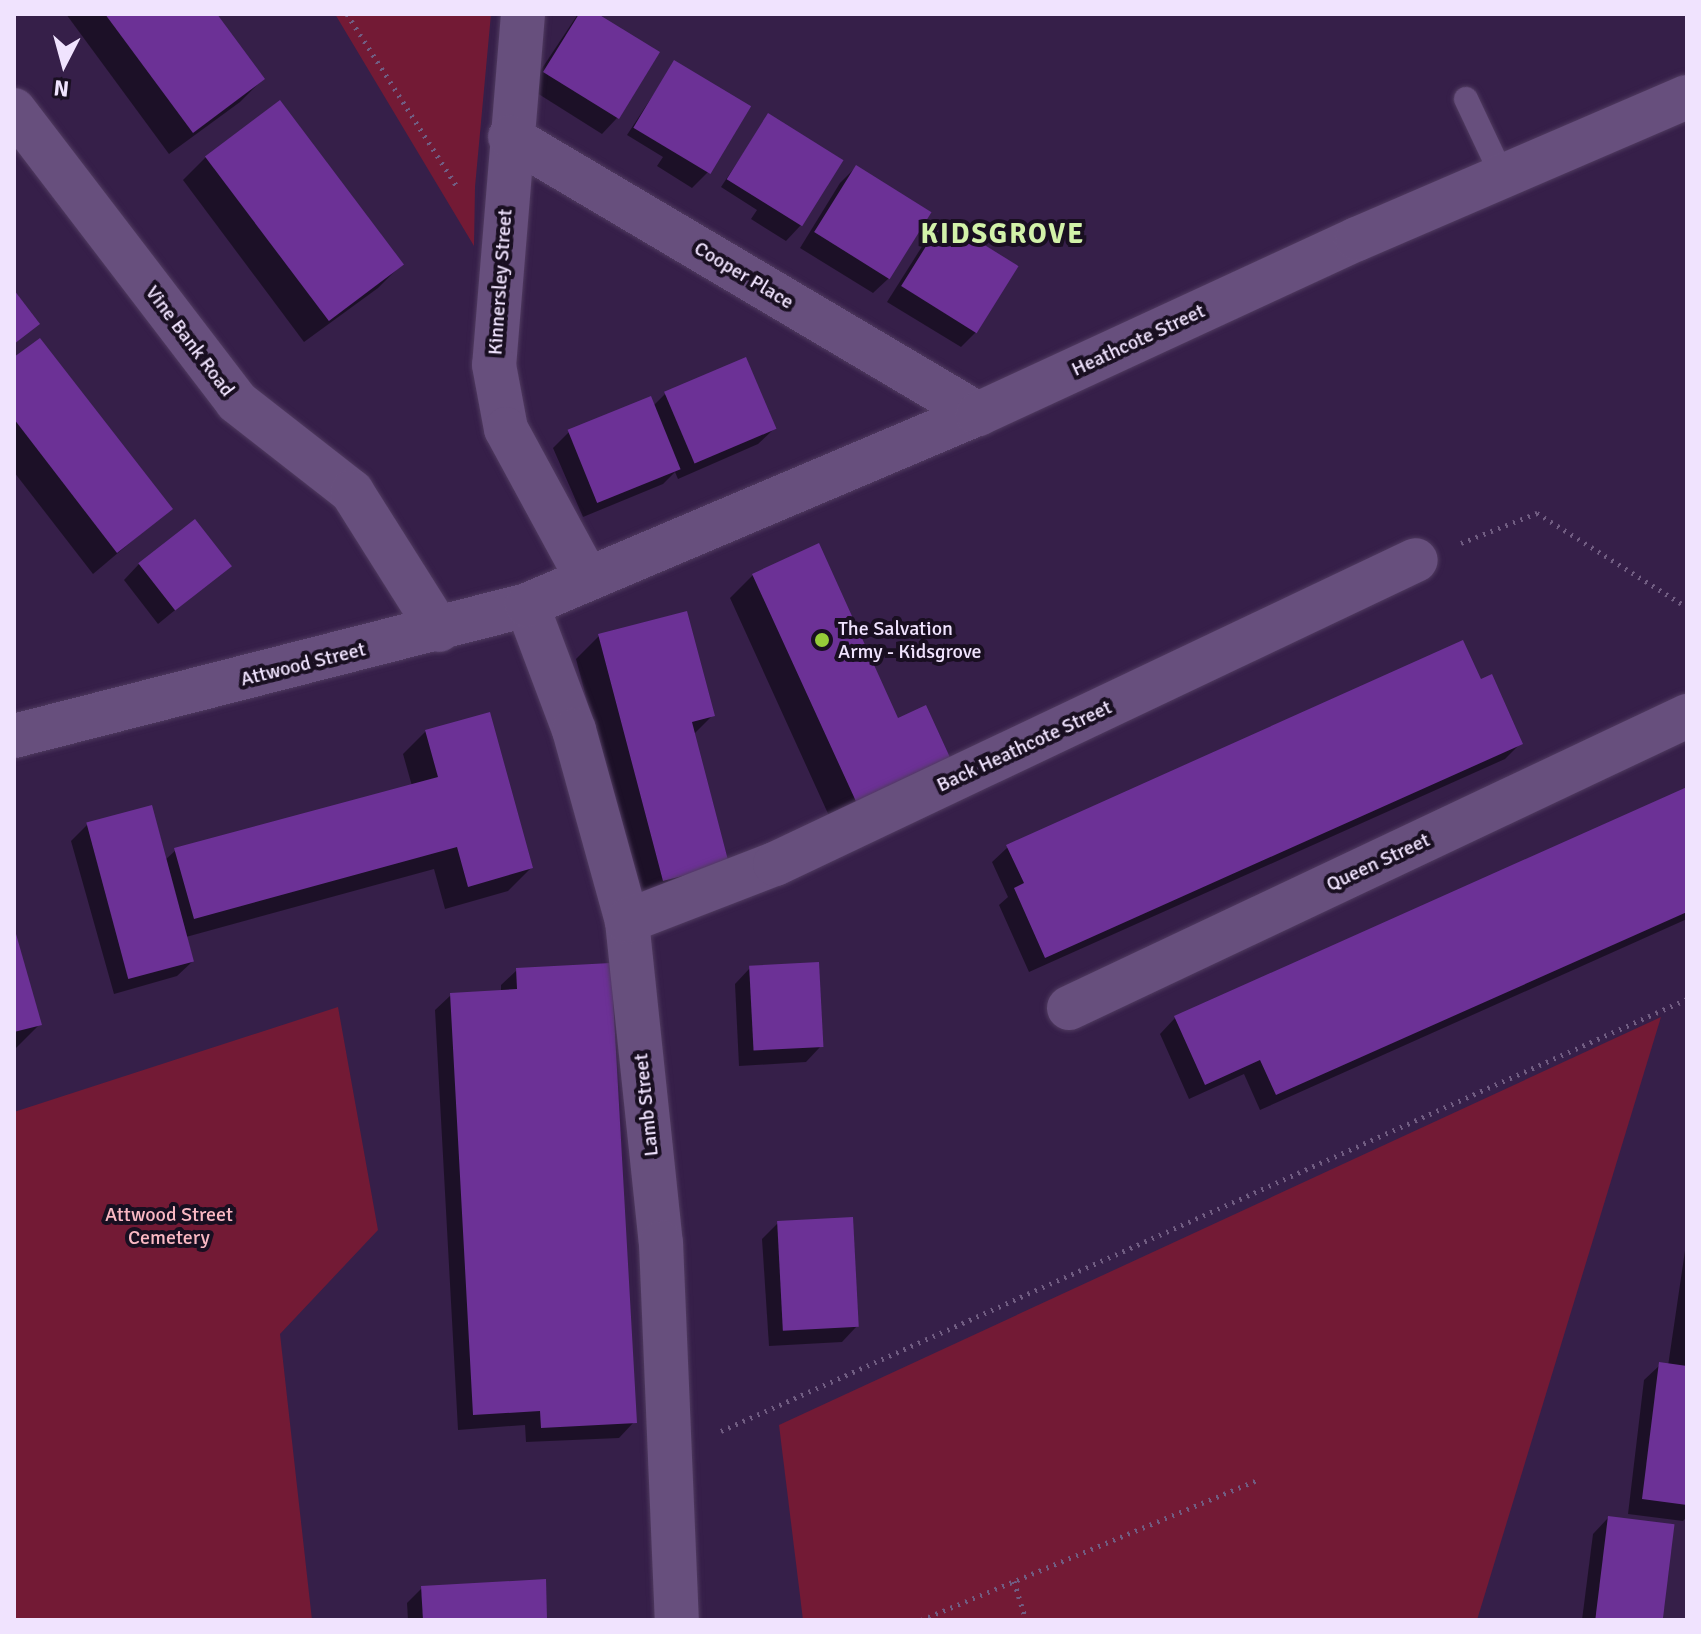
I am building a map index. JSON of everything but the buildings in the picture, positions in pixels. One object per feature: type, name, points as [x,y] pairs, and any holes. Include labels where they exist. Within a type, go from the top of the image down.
[{"type":"street","name":"Kinnersley Street","points":[[523,14],[510,137],[494,365],[506,429],[587,578]]},
{"type":"street","name":"Heathcote Street","points":[[587,578],[978,414],[1502,175],[1687,97]]},
{"type":"street","name":"Vine Bank Road","points":[[14,110],[237,402],[352,492],[439,630]]},
{"type":"street","name":"Cooper Place","points":[[510,137],[978,414]]},
{"type":"street","name":"Back Heathcote Street","points":[[627,921],[775,864],[1416,560]]},
{"type":"street","name":"Attwood Street","points":[[14,736],[439,630],[527,605],[587,578]]},
{"type":"street","name":"Lamb Street","points":[[527,605],[574,730],[627,921],[661,1243],[677,1620]]},
{"type":"street","name":"Queen Street","points":[[1069,1008],[1687,716]]},
{"type":"lane","points":[[1466,99],[1502,175]]},
{"type":"path","points":[[347,14],[458,187]]},
{"type":"path","points":[[1416,560],[1537,513],[1687,607]]},
{"type":"path","points":[[671,1448],[734,1427],[1687,999]]},
{"type":"path","points":[[921,1620],[1258,1480]]},
{"type":"path","points":[[1014,1581],[1026,1620]]},
{"type":"green space","points":[[335,14],[491,14],[475,187],[474,246]]},
{"type":"green space","name":"Attwood Street Cemetery","points":[[338,1007],[378,1230],[280,1334],[312,1620],[14,1620],[14,1112]]},
{"type":"green space","points":[[1661,1017],[1477,1620],[803,1620],[779,1425]]},
{"type":"place","name":"The Salvation Army - Kidsgrove","points":[[822,640]]},
{"type":"district","name":"KIDSGROVE","points":[[1003,234]]}]
